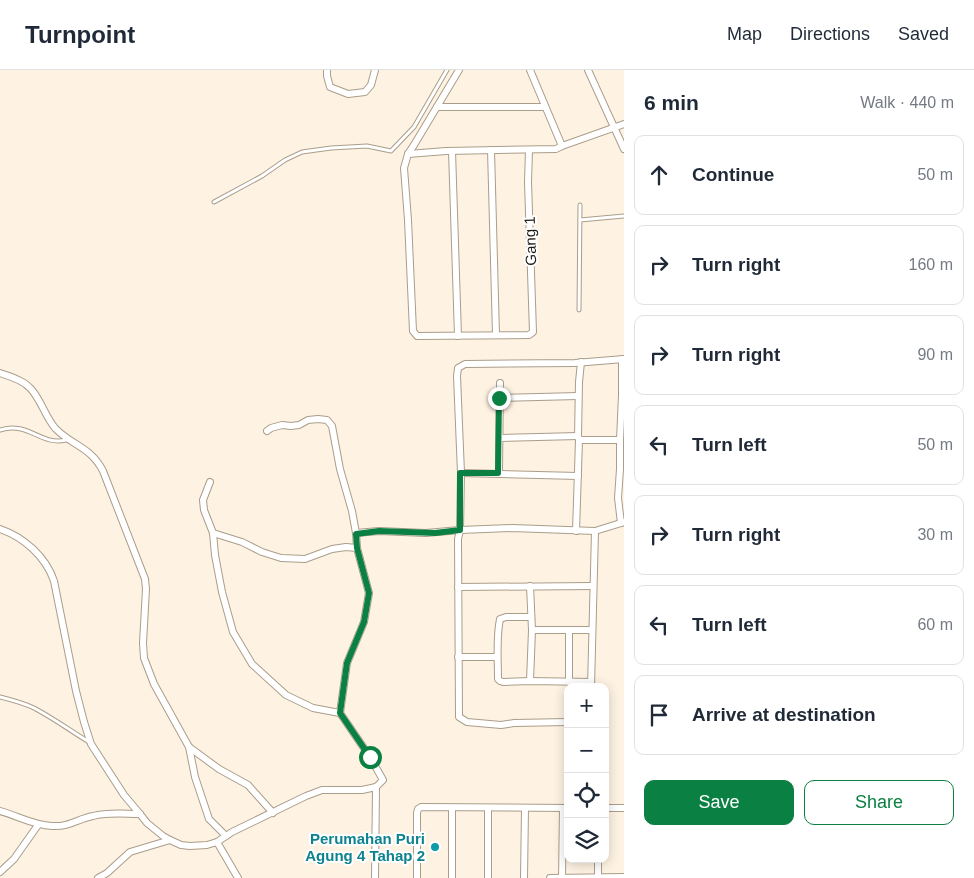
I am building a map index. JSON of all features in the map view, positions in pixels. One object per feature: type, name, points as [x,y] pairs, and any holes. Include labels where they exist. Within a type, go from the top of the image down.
[{"type":"street","points":[[327,70],[330,87],[348,94],[365,92],[371,85],[375,70]]},
{"type":"street","points":[[459,70],[408,154],[404,168],[413,331],[416,336],[496,335],[491,150]]},
{"type":"street","points":[[530,70],[562,146]]},
{"type":"street","points":[[588,70],[624,150]]},
{"type":"street","points":[[437,107],[545,107]]},
{"type":"street","points":[[408,154],[452,151],[556,149],[624,124]]},
{"type":"street","name":"Gang 1","points":[[496,335],[528,335],[533,332],[528,182],[529,150]]},
{"type":"street","points":[[452,151],[458,336]]},
{"type":"street","points":[[356,534],[379,531],[435,533],[460,530],[512,528],[595,531],[623,522],[618,498],[622,469],[620,440],[622,429],[623,359],[581,362],[465,364],[458,368],[460,473],[460,530],[458,539],[459,717],[467,722],[501,725],[564,722]]},
{"type":"street","points":[[576,531],[578,396],[581,362]]},
{"type":"street","points":[[0,373],[23,382],[30,388],[55,427],[87,451],[98,462],[103,471],[144,574],[146,583],[143,629],[144,658],[148,671],[189,747],[208,819],[226,836]]},
{"type":"street","points":[[498,473],[500,383]]},
{"type":"street","points":[[499,398],[578,396]]},
{"type":"street","points":[[0,529],[13,534],[26,543],[44,561],[51,572],[76,690],[91,744],[124,795],[147,823],[170,840],[181,845],[207,845],[217,842],[232,832],[322,790],[362,790],[376,787],[382,780],[370,757],[340,713],[347,663],[364,622],[369,593],[357,548],[352,511],[340,469],[332,426],[327,420],[318,418],[308,420],[299,425],[282,425],[267,431]]},
{"type":"street","points":[[500,438],[620,440]]},
{"type":"street","points":[[460,473],[578,476]]},
{"type":"street","points":[[210,482],[203,500],[204,510],[213,533],[222,592],[233,632],[252,664],[286,695],[313,708],[340,713]]},
{"type":"street","points":[[591,683],[595,531]]},
{"type":"street","points":[[213,533],[242,542],[262,552],[281,558],[305,559],[332,549],[357,548]]},
{"type":"street","points":[[458,586],[593,586]]},
{"type":"street","points":[[530,586],[532,617],[530,681]]},
{"type":"street","points":[[532,617],[506,616],[500,619],[498,627],[498,679],[502,682],[580,683]]},
{"type":"street","points":[[532,630],[592,630]]},
{"type":"street","points":[[569,630],[569,682]]},
{"type":"street","points":[[458,657],[498,656]]},
{"type":"street","points":[[189,747],[219,769],[248,785],[273,813]]},
{"type":"street","points":[[375,878],[376,787]]},
{"type":"street","points":[[417,878],[418,809],[421,807],[564,808]]},
{"type":"street","points":[[452,808],[452,878]]},
{"type":"street","points":[[488,808],[488,878]]},
{"type":"street","points":[[524,878],[525,808]]},
{"type":"street","points":[[609,808],[624,808]]},
{"type":"street","points":[[0,811],[38,825],[52,826],[73,824],[97,815],[140,814]]},
{"type":"street","points":[[562,878],[565,818]]},
{"type":"street","points":[[0,872],[14,858],[38,825]]},
{"type":"street","points":[[98,878],[107,873],[130,852],[170,840]]},
{"type":"street","points":[[217,842],[238,878]]},
{"type":"street","points":[[598,863],[598,878]]},
{"type":"street","points":[[550,878],[624,877]]},
{"type":"lane","points":[[214,202],[302,152],[367,146],[392,151],[414,127],[447,70]]},
{"type":"lane","points":[[578,310],[580,205]]},
{"type":"lane","points":[[580,220],[624,216]]},
{"type":"lane","points":[[0,430],[20,428],[46,440],[69,439]]},
{"type":"lane","points":[[0,697],[17,701],[33,708],[91,744]]},
{"type":"place","name":"Perumahan Puri Agung 4 Tahap 2","points":[[435,847]]},
{"type":"route","points":[[370,757],[340,713],[347,663],[364,622],[369,593],[357,548],[356,534],[379,531],[435,533],[460,530],[460,473],[498,473],[500,438],[499,398]]}]
